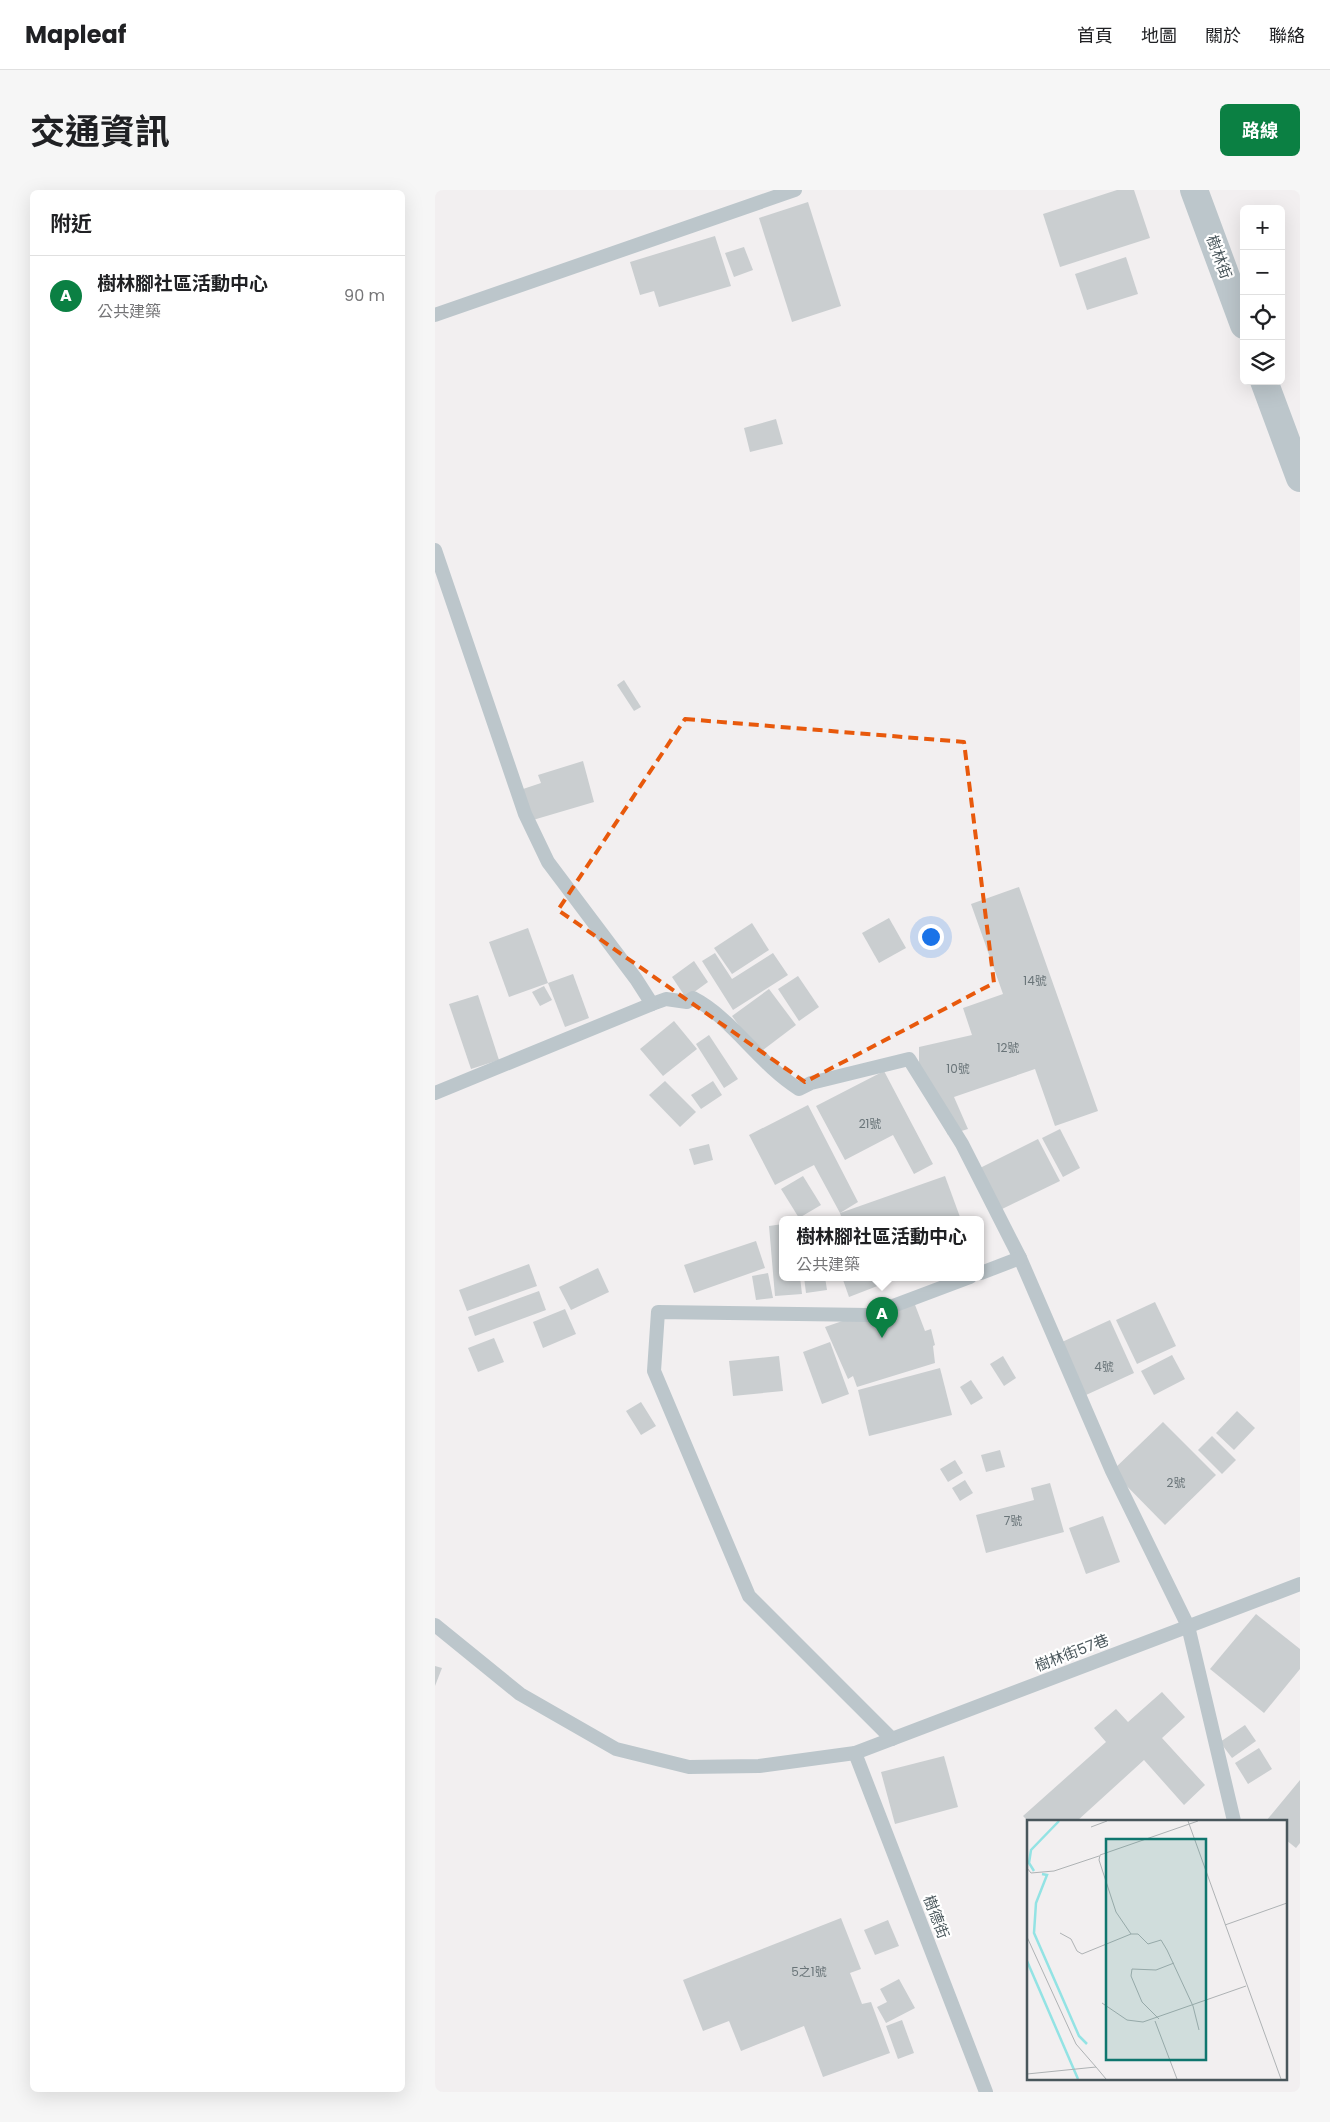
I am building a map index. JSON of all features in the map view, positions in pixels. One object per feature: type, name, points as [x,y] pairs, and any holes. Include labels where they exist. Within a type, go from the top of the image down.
[{"type":"street","name":"樹林街","points":[[1194,190],[1240,314]]},
{"type":"street","points":[[1266,385],[1300,478]]},
{"type":"lane","points":[[435,315],[795,190]]},
{"type":"lane","points":[[435,550],[525,814],[549,862],[636,979],[652,1004]]},
{"type":"lane","points":[[435,1093],[666,999],[687,1002],[693,998],[709,1006],[766,1064],[799,1089],[811,1083],[909,1060],[962,1144],[1020,1258],[1112,1471],[1188,1626],[1234,1820]]},
{"type":"lane","points":[[984,1272],[1020,1258]]},
{"type":"lane","points":[[892,1739],[749,1596],[653,1371],[658,1312],[869,1315],[959,1281]]},
{"type":"lane","name":"樹林街57巷","points":[[435,1625],[520,1694],[616,1749],[689,1767],[759,1766],[855,1753],[1300,1584]]},
{"type":"lane","name":"樹德街","points":[[855,1753],[986,2092]]},
{"type":"highlighted area","points":[[685,719],[964,742],[994,983],[805,1082],[558,910]]},
{"type":"building","points":[[1117,190],[1134,190],[1150,238],[1060,267],[1043,214]]},
{"type":"building","points":[[808,202],[841,306],[792,322],[759,218]]},
{"type":"building","points":[[715,236],[731,286],[659,307],[654,291],[640,295],[630,262]]},
{"type":"building","points":[[744,247],[753,270],[734,277],[725,253]]},
{"type":"building","points":[[1126,257],[1138,294],[1087,310],[1075,274]]},
{"type":"building","points":[[776,419],[783,444],[750,452],[744,428]]},
{"type":"building","points":[[624,680],[641,707],[634,711],[617,685]]},
{"type":"building","points":[[583,761],[594,802],[533,820],[523,789],[541,783],[538,775]]},
{"type":"building","points":[[1019,887],[1098,1111],[1055,1126],[1035,1069],[954,1097],[968,1129],[948,1135],[919,1074],[919,1047],[972,1035],[963,1008],[1003,994],[971,904]]},
{"type":"building","points":[[889,918],[906,948],[879,963],[862,933]]},
{"type":"building","points":[[752,923],[769,950],[732,974],[714,948]]},
{"type":"building","points":[[528,928],[548,983],[509,997],[489,942]]},
{"type":"building","points":[[715,953],[732,979],[773,953],[788,975],[733,1010],[702,961]]},
{"type":"building","points":[[694,961],[708,982],[686,998],[672,977]]},
{"type":"building","points":[[573,974],[589,1018],[565,1027],[548,983]]},
{"type":"building","points":[[798,976],[819,1007],[799,1021],[778,989]]},
{"type":"building","points":[[544,986],[552,1000],[540,1006],[532,992]]},
{"type":"building","points":[[769,989],[796,1025],[759,1053],[732,1016]]},
{"type":"building","points":[[478,995],[499,1060],[471,1069],[449,1004]]},
{"type":"building","points":[[674,1021],[697,1049],[663,1076],[640,1049]]},
{"type":"building","points":[[709,1035],[738,1079],[724,1088],[696,1044]]},
{"type":"building","points":[[884,1071],[933,1164],[914,1174],[893,1135],[845,1160],[816,1106]]},
{"type":"building","points":[[665,1081],[696,1112],[680,1127],[649,1095]]},
{"type":"building","points":[[713,1081],[722,1095],[701,1109],[691,1095]]},
{"type":"building","points":[[808,1105],[858,1202],[840,1213],[814,1165],[775,1185],[749,1135]]},
{"type":"building","points":[[1060,1129],[1080,1168],[1063,1177],[1042,1138]]},
{"type":"building","points":[[1038,1139],[1060,1181],[1000,1210],[980,1168]]},
{"type":"building","points":[[709,1144],[713,1160],[694,1165],[689,1149]]},
{"type":"building","points":[[803,1176],[821,1205],[802,1216],[798,1216],[781,1189]]},
{"type":"building","points":[[945,1176],[960,1216],[841,1216],[840,1213]]},
{"type":"building","points":[[779,1225],[779,1281],[800,1281],[802,1294],[775,1296],[769,1226]]},
{"type":"building","points":[[756,1241],[765,1268],[694,1293],[684,1265]]},
{"type":"building","points":[[529,1264],[537,1286],[467,1311],[459,1290]]},
{"type":"building","points":[[598,1268],[609,1292],[571,1310],[559,1287]]},
{"type":"building","points":[[768,1273],[773,1298],[756,1300],[752,1276]]},
{"type":"building","points":[[804,1281],[826,1281],[827,1290],[806,1293]]},
{"type":"building","points":[[843,1281],[878,1281],[880,1285],[849,1297]]},
{"type":"building","points":[[539,1291],[546,1310],[475,1336],[468,1317]]},
{"type":"building","points":[[912,1297],[925,1331],[931,1329],[935,1345],[933,1346],[935,1363],[857,1387],[853,1376],[848,1379],[825,1327]]},
{"type":"building","points":[[1155,1302],[1176,1346],[1137,1364],[1116,1320]]},
{"type":"building","points":[[565,1309],[576,1334],[543,1348],[533,1322]]},
{"type":"building","points":[[1110,1320],[1134,1373],[1086,1395],[1062,1342]]},
{"type":"building","points":[[494,1338],[504,1362],[478,1372],[468,1348]]},
{"type":"building","points":[[830,1342],[849,1394],[822,1404],[803,1352]]},
{"type":"building","points":[[1172,1355],[1185,1379],[1154,1395],[1141,1371]]},
{"type":"building","points":[[779,1356],[783,1391],[733,1396],[729,1361]]},
{"type":"building","points":[[1003,1356],[1016,1378],[1004,1386],[990,1364]]},
{"type":"building","points":[[940,1368],[952,1415],[869,1436],[858,1390]]},
{"type":"building","points":[[971,1380],[983,1398],[971,1405],[960,1387]]},
{"type":"building","points":[[641,1402],[656,1426],[641,1435],[626,1411]]},
{"type":"building","points":[[1237,1411],[1255,1428],[1234,1450],[1216,1433]]},
{"type":"building","points":[[1163,1422],[1216,1475],[1165,1525],[1112,1471]]},
{"type":"building","points":[[1212,1436],[1236,1460],[1222,1474],[1198,1450]]},
{"type":"building","points":[[1000,1450],[1005,1467],[986,1472],[981,1455]]},
{"type":"building","points":[[955,1460],[963,1473],[948,1482],[940,1469]]},
{"type":"building","points":[[965,1480],[973,1493],[960,1501],[952,1488]]},
{"type":"building","points":[[1050,1483],[1064,1532],[986,1553],[976,1515],[1034,1500],[1031,1488]]},
{"type":"building","points":[[1103,1516],[1120,1562],[1086,1574],[1069,1528]]},
{"type":"building","points":[[1256,1614],[1300,1649],[1300,1669],[1264,1713],[1210,1669]]},
{"type":"building","points":[[435,1666],[442,1668],[435,1686]]},
{"type":"building","points":[[1162,1692],[1185,1717],[1162,1738],[1205,1785],[1184,1805],[1144,1760],[1078,1820],[1027,1820],[1023,1816],[1106,1742],[1094,1728],[1116,1709],[1128,1722]]},
{"type":"building","points":[[1245,1725],[1256,1741],[1232,1758],[1220,1742]]},
{"type":"building","points":[[1259,1748],[1272,1769],[1248,1784],[1235,1763]]},
{"type":"building","points":[[944,1756],[958,1807],[895,1824],[881,1772]]},
{"type":"building","points":[[1300,1780],[1300,1843],[1296,1848],[1287,1841],[1287,1820],[1267,1820]]},
{"type":"building","points":[[841,1918],[861,1969],[850,1973],[862,2004],[871,2002],[890,2053],[823,2077],[804,2026],[741,2051],[729,2021],[703,2031],[683,1980]]},
{"type":"building","points":[[888,1920],[899,1946],[875,1955],[864,1930]]},
{"type":"building","points":[[899,1979],[915,2008],[886,2023],[877,2007],[887,2002],[880,1989]]},
{"type":"building","points":[[902,2020],[914,2053],[898,2059],[886,2026]]},
{"type":"place","name":"樹林腳社區活動中心","points":[[882,1338]]}]
